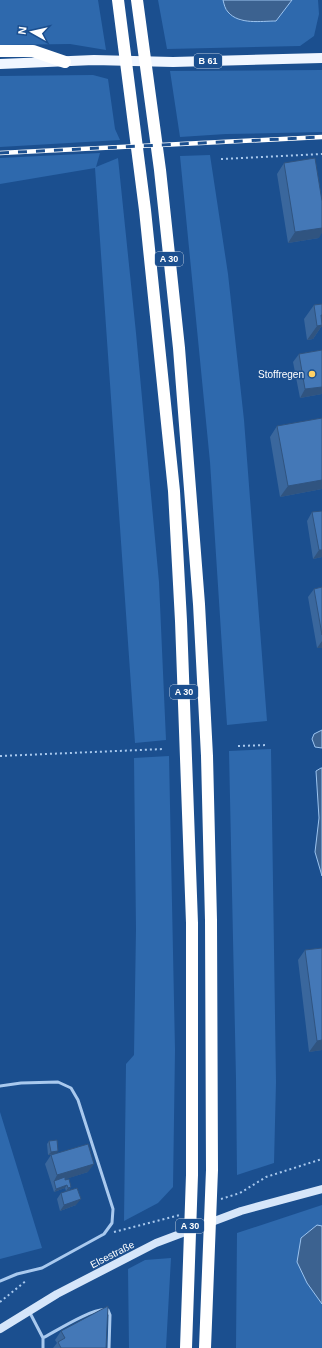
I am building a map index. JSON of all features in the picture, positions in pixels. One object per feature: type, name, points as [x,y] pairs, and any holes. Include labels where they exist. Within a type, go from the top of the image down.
[{"type":"highway","name":"A 30","points":[[118,0],[140,171],[174,491],[181,621],[192,923],[192,1175],[186,1348]]},
{"type":"highway","name":"A 30","points":[[137,0],[160,170],[179,348],[199,604],[207,756],[211,920],[212,1170],[205,1348]]},
{"type":"highway","points":[[140,18],[143,0]]},
{"type":"highway","points":[[0,51],[33,51],[65,62]]},
{"type":"main road","name":"B 61","points":[[0,64],[94,60],[173,62],[322,58]]},
{"type":"street","name":"Elsestraße","points":[[2,1325],[156,1243],[241,1211],[322,1189]]},
{"type":"lane","points":[[0,1086],[21,1083],[58,1082],[71,1088],[78,1100],[113,1209],[112,1223],[104,1234],[42,1268],[17,1274],[0,1281]]},
{"type":"lane","points":[[43,1338],[90,1312],[103,1308],[108,1310],[110,1315],[109,1348]]},
{"type":"lane","points":[[29,1311],[43,1338],[43,1348]]},
{"type":"path","points":[[221,159],[322,154]]},
{"type":"path","points":[[238,746],[268,745]]},
{"type":"path","points":[[0,756],[164,749]]},
{"type":"path","points":[[218,1201],[240,1193],[266,1178],[322,1159]]},
{"type":"path","points":[[104,1234],[184,1213]]},
{"type":"path","points":[[0,1302],[42,1268]]},
{"type":"shaded area","points":[[0,0],[98,0],[106,50],[70,44],[0,45]]},
{"type":"shaded area","points":[[158,0],[223,0],[227,11],[241,21],[276,21],[292,0],[318,0],[319,14],[314,36],[300,46],[167,49]]},
{"type":"shaded area","points":[[223,0],[292,0],[276,21],[257,22],[244,21],[233,16],[226,9]]},
{"type":"shaded area","points":[[322,70],[322,132],[226,134],[180,137],[170,71]]},
{"type":"shaded area","points":[[93,75],[108,79],[115,129],[120,140],[0,147],[0,76]]},
{"type":"shaded area","points":[[100,153],[96,167],[118,158],[159,582],[166,740],[135,743],[95,168],[0,184],[0,158]]},
{"type":"shaded area","points":[[210,155],[228,274],[244,420],[267,721],[227,725],[210,462],[180,156]]},
{"type":"shaded area","points":[[322,730],[322,748],[315,747],[312,739],[314,734]]},
{"type":"shaded area","points":[[271,749],[276,1082],[274,1163],[237,1175],[229,751]]},
{"type":"shaded area","points":[[169,756],[175,1050],[173,1187],[158,1203],[124,1221],[126,1064],[134,1055],[136,929],[134,758]]},
{"type":"shaded area","points":[[321,768],[322,876],[315,852],[319,818],[316,771]]},
{"type":"shaded area","points":[[0,1112],[42,1248],[0,1259]]},
{"type":"shaded area","points":[[322,1205],[322,1348],[236,1348],[237,1233]]},
{"type":"shaded area","points":[[317,1225],[322,1226],[322,1304],[307,1283],[297,1262],[301,1238]]},
{"type":"shaded area","points":[[171,1258],[166,1348],[129,1348],[128,1269],[145,1260]]},
{"type":"building","points":[[315,158],[322,201],[322,228],[295,232],[284,163]]},
{"type":"building","points":[[322,304],[322,325],[317,326],[314,305]]},
{"type":"building","points":[[322,350],[322,387],[305,389],[299,354]]},
{"type":"building","points":[[322,418],[322,480],[288,486],[277,426]]},
{"type":"building","points":[[322,511],[322,550],[319,550],[312,512]]},
{"type":"building","points":[[322,587],[322,635],[314,589]]},
{"type":"building","points":[[322,948],[322,1040],[317,1041],[305,950]]},
{"type":"building","points":[[57,1140],[58,1151],[51,1152],[49,1141]]},
{"type":"building","points":[[88,1144],[94,1164],[57,1175],[51,1155]]},
{"type":"building","points":[[65,1177],[65,1180],[69,1179],[71,1187],[68,1188],[67,1185],[56,1189],[54,1181]]},
{"type":"building","points":[[77,1188],[81,1199],[64,1205],[61,1193]]},
{"type":"building","points":[[108,1306],[106,1348],[61,1348],[58,1342],[65,1338],[61,1331]]},
{"type":"railway","points":[[0,153],[322,137]]},
{"type":"place","name":"Stoffregen","points":[[312,374]]}]
